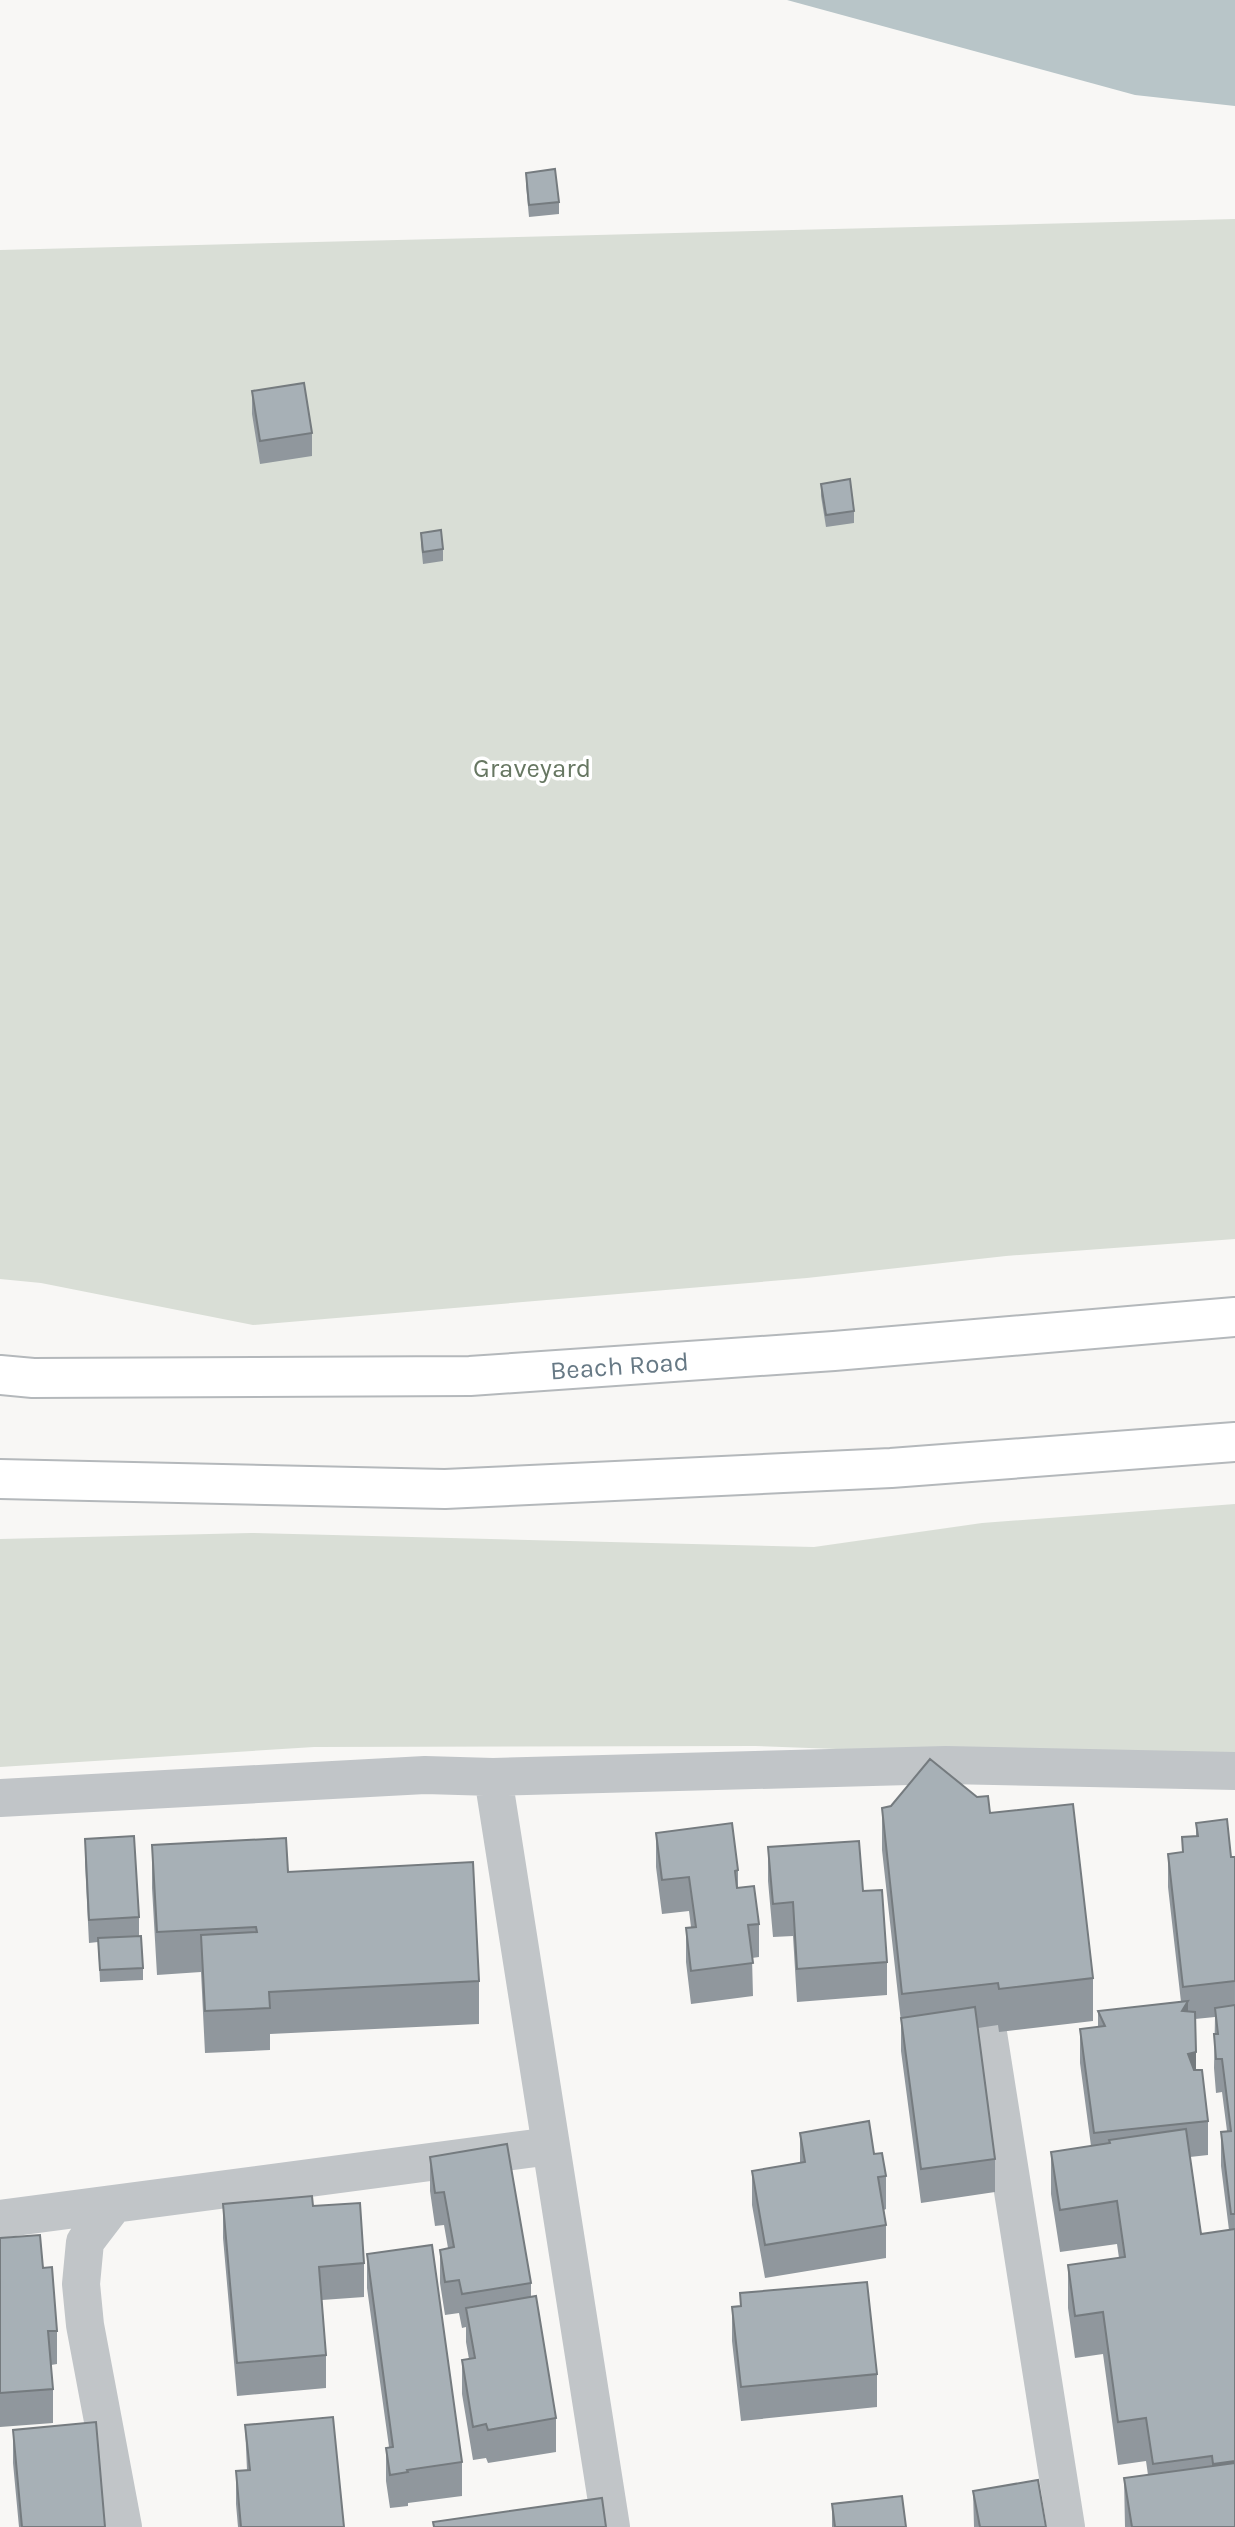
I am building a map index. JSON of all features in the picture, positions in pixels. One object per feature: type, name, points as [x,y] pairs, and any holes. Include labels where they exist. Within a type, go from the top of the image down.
[{"type":"highway","name":"Beach Road","points":[[0,1375],[33,1378],[470,1376],[821,1352],[1235,1317]]},
{"type":"highway","points":[[6,1481],[445,1489],[891,1468],[1235,1442]]},
{"type":"street","points":[[0,1798],[425,1775],[948,1779],[1235,1771]]},
{"type":"street","points":[[493,1777],[611,2527]]},
{"type":"street","points":[[974,1942],[1066,2527]]},
{"type":"street","points":[[0,2219],[551,2146]]},
{"type":"street","points":[[114,2204],[85,2242],[81,2284],[85,2325],[123,2527]]},
{"type":"green space","name":"Graveyard","points":[[1235,219],[1235,1239],[1006,1256],[807,1278],[253,1325],[41,1283],[0,1279],[0,250]]},
{"type":"green space","points":[[1235,1504],[1235,1753],[1079,1758],[755,1746],[314,1747],[0,1767],[0,1539],[251,1533],[814,1547],[982,1523]]},
{"type":"shaded area","points":[[787,0],[1235,0],[1235,106],[1135,95]]},
{"type":"building","points":[[555,169],[559,202],[529,205],[526,173]]},
{"type":"building","points":[[304,383],[312,433],[260,441],[252,391]]},
{"type":"building","points":[[850,479],[854,511],[826,515],[821,484]]},
{"type":"building","points":[[441,530],[443,549],[423,552],[421,533]]},
{"type":"building","points":[[930,1759],[977,1797],[988,1796],[990,1813],[1073,1804],[1093,1978],[999,1989],[998,1983],[902,1994],[882,1808],[891,1806]]},
{"type":"building","points":[[1227,1819],[1231,1857],[1235,1857],[1235,1981],[1183,1987],[1168,1854],[1183,1852],[1182,1837],[1198,1836],[1196,1823]]},
{"type":"building","points":[[732,1823],[738,1870],[735,1871],[737,1888],[754,1886],[759,1924],[748,1925],[753,1963],[691,1971],[686,1928],[696,1927],[689,1877],[662,1880],[656,1833]]},
{"type":"building","points":[[134,1836],[139,1917],[89,1920],[85,1839]]},
{"type":"building","points":[[286,1838],[288,1872],[473,1862],[479,1981],[269,1992],[270,2008],[205,2011],[201,1935],[257,1932],[256,1927],[157,1932],[152,1845]]},
{"type":"building","points":[[859,1841],[863,1891],[882,1890],[887,1962],[797,1969],[793,1902],[773,1904],[768,1847]]},
{"type":"building","points":[[141,1936],[143,1968],[100,1970],[98,1938]]},
{"type":"building","points":[[1188,2001],[1182,2011],[1195,2012],[1196,2052],[1188,2054],[1194,2070],[1202,2070],[1208,2121],[1094,2133],[1080,2029],[1105,2026],[1098,2011]]},
{"type":"building","points":[[1235,2005],[1235,2214],[1231,2214],[1221,2132],[1231,2131],[1222,2059],[1216,2059],[1214,2034],[1218,2034],[1215,2008]]},
{"type":"building","points":[[975,2007],[995,2159],[921,2169],[901,2018]]},
{"type":"building","points":[[869,2121],[874,2154],[882,2153],[886,2176],[878,2177],[886,2225],[765,2245],[752,2171],[805,2162],[800,2133]]},
{"type":"building","points":[[1186,2129],[1201,2234],[1235,2229],[1235,2461],[1213,2464],[1212,2456],[1153,2464],[1146,2418],[1118,2422],[1103,2312],[1075,2316],[1068,2265],[1125,2257],[1117,2201],[1060,2210],[1051,2152]]},
{"type":"building","points":[[507,2144],[531,2283],[462,2294],[459,2280],[445,2282],[440,2250],[454,2247],[444,2192],[435,2193],[430,2157]]},
{"type":"building","points":[[312,2196],[313,2206],[360,2203],[364,2263],[319,2267],[326,2355],[237,2363],[223,2204]]},
{"type":"building","points":[[40,2235],[43,2268],[52,2267],[57,2331],[48,2331],[53,2389],[0,2393],[0,2238]]},
{"type":"building","points":[[432,2245],[462,2462],[390,2475],[386,2448],[393,2447],[367,2254]]},
{"type":"building","points":[[867,2282],[877,2374],[741,2387],[732,2307],[741,2306],[740,2293]]},
{"type":"building","points":[[536,2296],[556,2418],[488,2430],[486,2424],[473,2427],[462,2360],[475,2358],[466,2308]]},
{"type":"building","points":[[333,2417],[344,2527],[241,2527],[236,2471],[250,2470],[245,2425]]},
{"type":"building","points":[[96,2422],[105,2527],[22,2527],[13,2430]]},
{"type":"building","points":[[1235,2463],[1235,2527],[1132,2527],[1124,2478]]},
{"type":"building","points":[[1038,2480],[1046,2527],[980,2527],[973,2491]]},
{"type":"building","points":[[902,2496],[906,2527],[835,2527],[832,2504]]},
{"type":"building","points":[[602,2498],[606,2527],[434,2527],[433,2522]]}]
